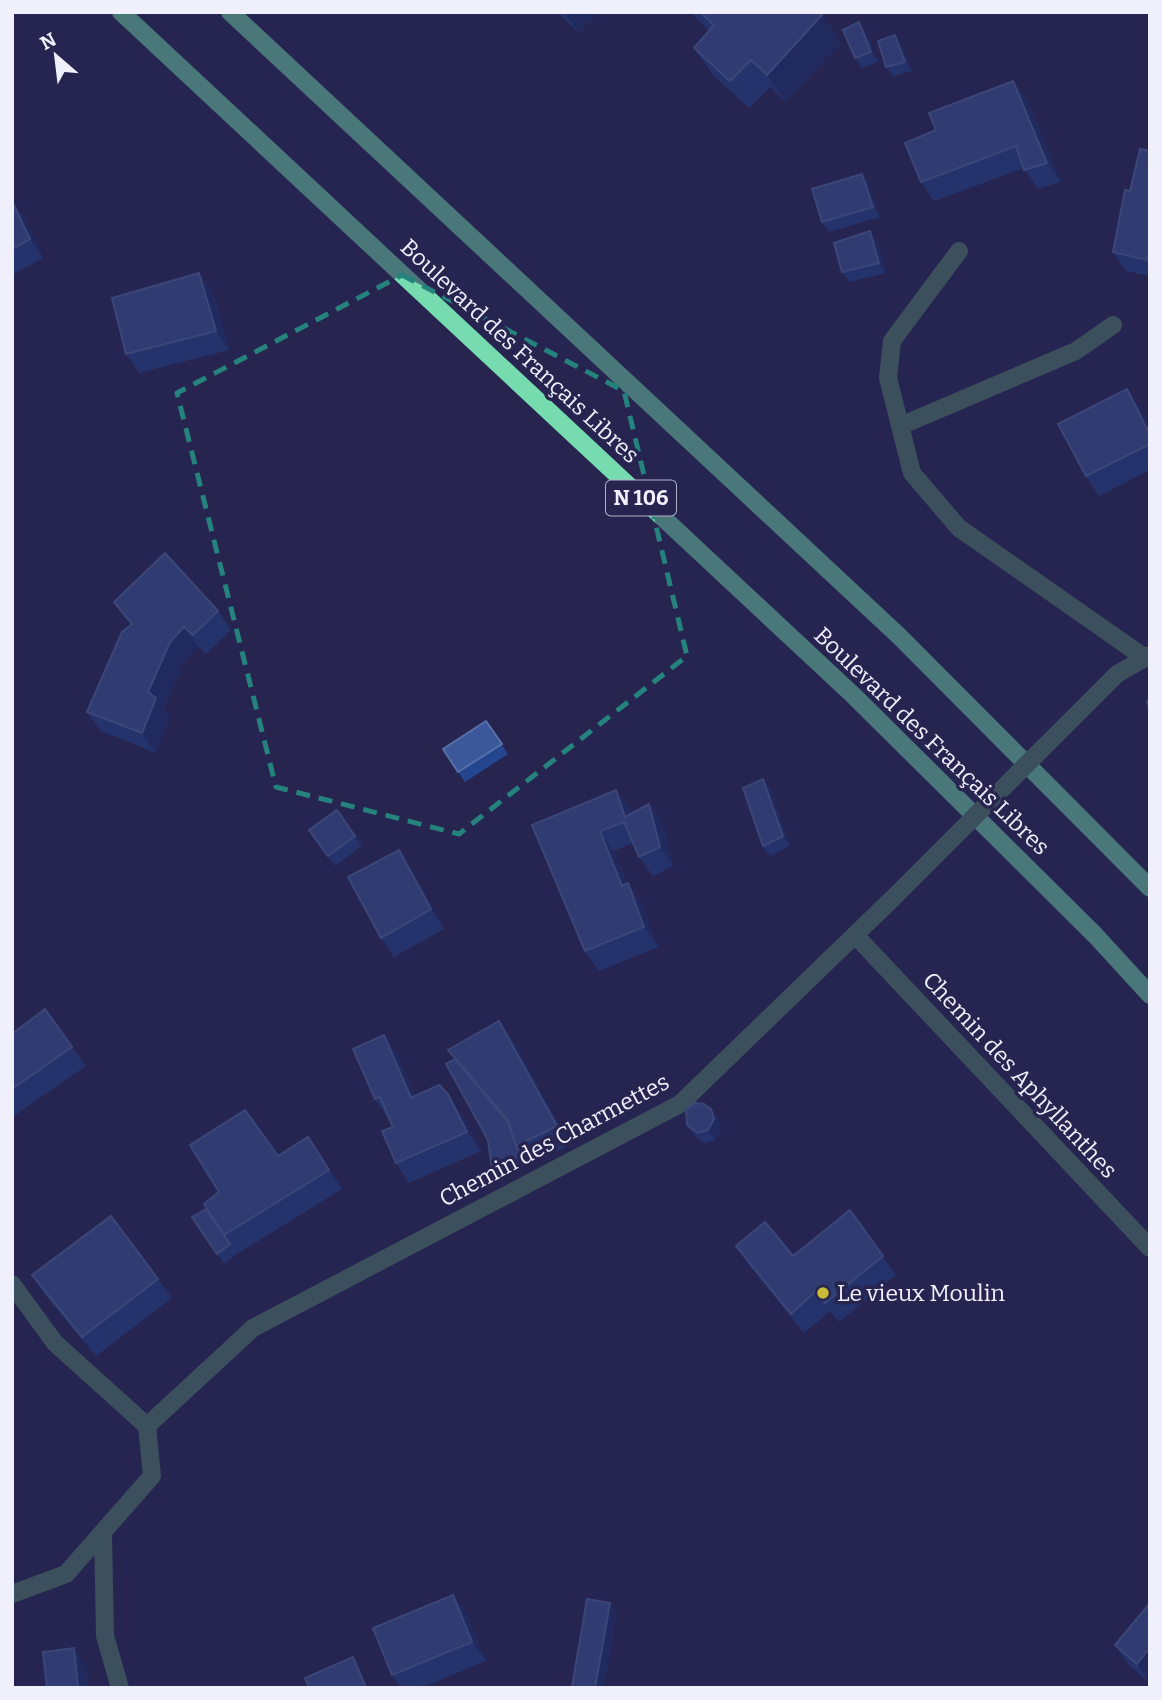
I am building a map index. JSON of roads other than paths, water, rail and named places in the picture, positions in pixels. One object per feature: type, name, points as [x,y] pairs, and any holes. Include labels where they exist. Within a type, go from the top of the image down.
[{"type":"main road","name":"Boulevard des Français Libres","points":[[121,12],[853,695],[1095,935],[1150,995]]},
{"type":"main road","points":[[230,12],[899,636],[1150,888]]},
{"type":"street","points":[[959,251],[892,341],[888,378],[912,473],[959,528],[1147,657]]},
{"type":"street","points":[[900,426],[1076,351],[1113,325]]},
{"type":"street","name":"Chemin des Charmettes","points":[[147,1426],[253,1328],[680,1104],[891,901],[1117,674],[1147,657]]},
{"type":"street","name":"Chemin des Aphyllanthes","points":[[855,935],[1150,1248]]},
{"type":"street","points":[[12,1284],[55,1343],[147,1426],[152,1476],[66,1574],[12,1594]]},
{"type":"street","points":[[103,1532],[105,1636],[120,1688]]},
{"type":"place","name":"Le vieux Moulin","points":[[823,1293]]}]
